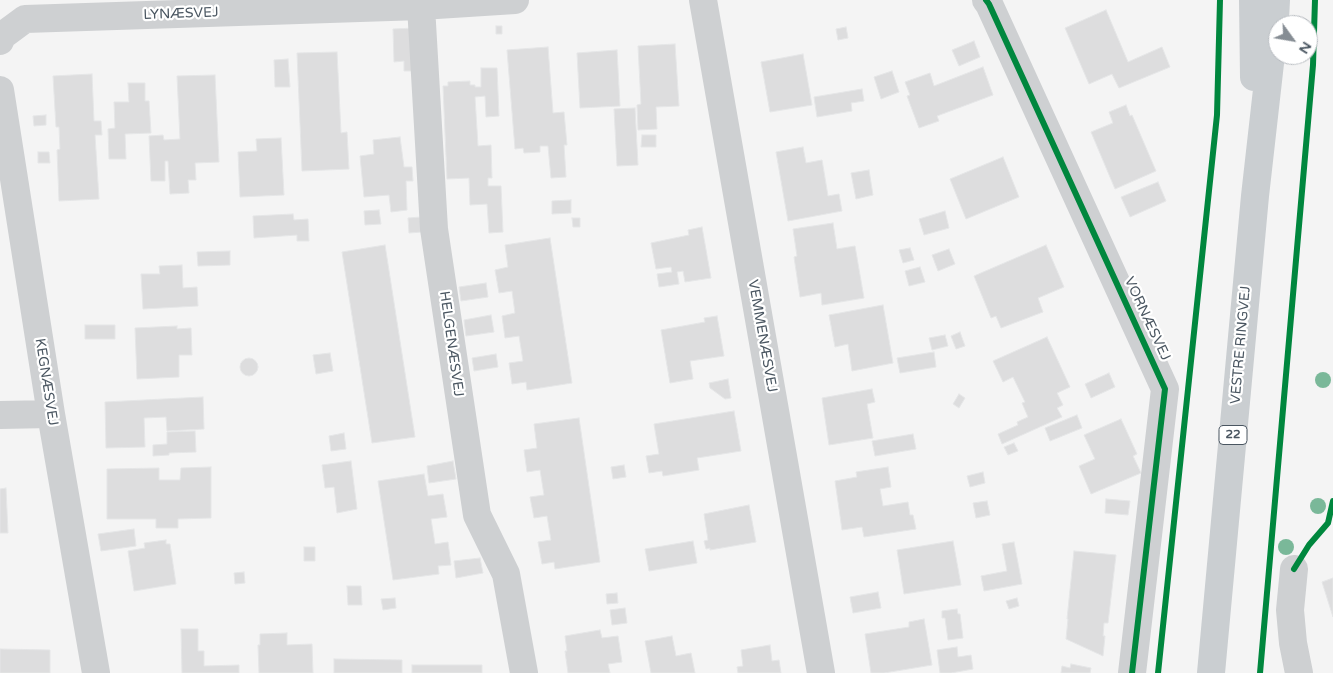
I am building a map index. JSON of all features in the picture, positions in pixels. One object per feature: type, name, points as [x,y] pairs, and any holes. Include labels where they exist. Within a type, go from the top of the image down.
[{"type":"main road","name":"VESTRE RINGVEJ","points":[[1253,0],[1255,196]]},
{"type":"main road","name":"VESTRE RINGVEJ","points":[[1211,673],[1255,196],[1276,0]]},
{"type":"street","name":"LYNÆSVEJ","points":[[1,39],[25,19],[421,6],[515,0]]},
{"type":"street","name":"VEMMENÆSVEJ","points":[[703,0],[821,673]]},
{"type":"street","name":"VORNÆSVEJ","points":[[986,0],[1165,389],[1132,673]]},
{"type":"street","name":"HELGENÆSVEJ","points":[[421,6],[434,229],[477,515],[506,574],[524,673]]},
{"type":"street","name":"KEGNÆSVEJ","points":[[0,90],[51,414],[96,673]]},
{"type":"street","points":[[0,415],[51,414]]},
{"type":"street","points":[[1294,569],[1290,610],[1293,643],[1299,673]]},
{"type":"building","points":[[1106,10],[1128,62],[1162,47],[1170,67],[1119,88],[1112,74],[1089,84],[1065,28]]},
{"type":"building","points":[[496,26],[502,26],[502,34],[496,34]]},
{"type":"building","points":[[846,27],[848,38],[838,40],[836,29]]},
{"type":"building","points":[[415,28],[417,71],[404,71],[404,61],[394,62],[393,29]]},
{"type":"building","points":[[974,41],[980,57],[959,66],[952,50]]},
{"type":"building","points":[[675,44],[679,106],[656,107],[657,129],[638,130],[637,105],[641,104],[638,46]]},
{"type":"building","points":[[548,47],[553,113],[564,112],[567,145],[564,145],[566,177],[551,178],[548,146],[540,146],[540,152],[524,153],[523,148],[515,149],[507,50]]},
{"type":"building","points":[[617,50],[620,106],[580,108],[577,53]]},
{"type":"building","points":[[337,52],[341,133],[347,132],[349,169],[302,171],[297,53]]},
{"type":"building","points":[[803,54],[812,105],[770,112],[761,62]]},
{"type":"building","points":[[288,59],[290,87],[275,87],[274,60]]},
{"type":"building","points":[[983,67],[993,95],[937,116],[939,121],[919,128],[907,96],[910,95],[905,82],[930,73],[934,86]]},
{"type":"building","points":[[481,68],[497,68],[499,116],[486,117],[485,96],[475,97],[478,146],[491,145],[492,178],[488,178],[488,186],[501,186],[503,232],[489,233],[487,204],[470,205],[469,178],[447,179],[443,86],[448,86],[448,82],[470,81],[470,85],[481,87]]},
{"type":"building","points":[[892,71],[899,92],[881,99],[874,77]]},
{"type":"building","points":[[92,74],[94,121],[101,121],[102,135],[95,135],[99,199],[59,201],[57,150],[60,149],[59,127],[56,127],[53,76]]},
{"type":"building","points":[[215,75],[219,162],[195,163],[196,180],[188,180],[189,193],[170,194],[168,161],[165,161],[165,181],[151,181],[149,136],[163,135],[164,140],[180,139],[177,76]]},
{"type":"building","points":[[128,83],[145,83],[145,101],[149,101],[151,133],[125,134],[126,159],[109,159],[108,129],[115,128],[114,102],[129,102]]},
{"type":"building","points":[[862,89],[864,101],[851,103],[852,111],[817,117],[814,97]]},
{"type":"building","points":[[1126,105],[1156,171],[1115,189],[1091,132],[1113,123],[1109,112]]},
{"type":"building","points":[[635,108],[638,165],[617,166],[614,109]]},
{"type":"building","points":[[46,115],[46,125],[34,126],[33,116]]},
{"type":"building","points":[[642,135],[656,135],[656,147],[641,147]]},
{"type":"building","points":[[400,137],[404,167],[412,167],[413,181],[406,181],[407,210],[391,212],[389,195],[364,197],[360,156],[374,154],[373,140]]},
{"type":"building","points":[[281,138],[284,195],[240,197],[238,152],[257,151],[256,139]]},
{"type":"building","points":[[803,147],[806,163],[822,160],[828,196],[839,194],[842,211],[788,221],[776,152]]},
{"type":"building","points":[[38,152],[49,152],[50,163],[38,163]]},
{"type":"building","points":[[1003,157],[1019,197],[966,219],[950,179]]},
{"type":"building","points":[[869,170],[873,195],[856,199],[851,173]]},
{"type":"building","points":[[1158,182],[1166,201],[1130,217],[1121,197]]},
{"type":"building","points":[[571,200],[571,213],[552,214],[552,201]]},
{"type":"building","points":[[379,210],[381,224],[365,225],[364,211]]},
{"type":"building","points":[[945,211],[949,228],[924,235],[919,219]]},
{"type":"building","points":[[293,214],[294,220],[308,219],[309,241],[297,241],[297,235],[254,238],[253,216]]},
{"type":"building","points":[[421,217],[422,232],[409,233],[408,218]]},
{"type":"building","points":[[572,218],[580,218],[580,227],[573,227]]},
{"type":"building","points":[[833,223],[837,249],[855,246],[864,298],[822,305],[821,293],[800,297],[794,257],[797,256],[793,229]]},
{"type":"building","points":[[702,227],[711,278],[685,282],[683,271],[677,272],[679,284],[659,287],[657,274],[672,272],[671,267],[656,269],[651,243],[689,235],[688,230]]},
{"type":"building","points":[[550,238],[572,383],[527,390],[526,382],[512,384],[509,363],[523,361],[519,336],[505,338],[502,316],[515,313],[512,291],[499,293],[495,270],[508,267],[505,245]]},
{"type":"building","points":[[385,245],[415,437],[372,443],[342,252]]},
{"type":"building","points":[[1046,245],[1064,287],[1038,298],[1043,312],[1001,328],[996,316],[991,318],[974,276]]},
{"type":"building","points":[[910,248],[914,260],[903,263],[899,250]]},
{"type":"building","points":[[949,249],[955,264],[938,271],[932,255]]},
{"type":"building","points":[[230,251],[230,265],[198,266],[197,252]]},
{"type":"building","points":[[182,265],[183,288],[197,287],[198,306],[143,309],[141,274],[160,274],[159,266]]},
{"type":"building","points":[[920,267],[925,282],[909,286],[905,271]]},
{"type":"building","points":[[486,283],[488,297],[461,301],[459,287]]},
{"type":"building","points":[[883,305],[893,363],[852,371],[848,344],[835,347],[829,315]]},
{"type":"building","points":[[491,315],[494,332],[466,336],[464,320]]},
{"type":"building","points":[[717,316],[724,356],[690,361],[693,379],[670,383],[661,330],[705,322],[704,318]]},
{"type":"building","points":[[85,325],[115,325],[115,339],[85,339]]},
{"type":"building","points":[[177,326],[177,329],[191,328],[192,355],[179,355],[179,377],[137,379],[135,328]]},
{"type":"building","points":[[960,332],[965,346],[956,349],[951,336]]},
{"type":"building","points":[[945,335],[948,346],[932,350],[929,338]]},
{"type":"building","points":[[1047,337],[1070,387],[1057,393],[1063,405],[1057,408],[1062,417],[1002,444],[998,434],[1018,425],[1017,422],[1028,417],[1022,403],[1025,402],[1013,377],[1003,382],[993,361]]},
{"type":"building","points":[[934,352],[936,367],[900,373],[897,358]]},
{"type":"building","points":[[330,353],[333,371],[316,374],[313,355]]},
{"type":"building","points":[[496,354],[498,367],[474,371],[472,358]]},
{"type":"building","points":[[245,358],[253,358],[258,363],[256,374],[245,376],[240,371],[240,363]]},
{"type":"building","points":[[1109,373],[1115,387],[1091,398],[1085,384]]},
{"type":"building","points":[[728,379],[731,398],[725,399],[710,388],[709,383]]},
{"type":"building","points":[[872,389],[875,402],[867,404],[873,438],[829,445],[822,398]]},
{"type":"building","points":[[959,394],[965,398],[959,408],[953,404]]},
{"type":"building","points":[[203,397],[204,429],[167,431],[166,417],[144,418],[145,447],[106,448],[105,402]]},
{"type":"building","points":[[734,411],[741,451],[697,458],[699,470],[663,476],[662,471],[649,473],[646,456],[659,454],[654,424]]},
{"type":"building","points":[[1077,415],[1082,428],[1050,441],[1045,428]]},
{"type":"building","points":[[579,418],[600,562],[555,569],[554,562],[542,564],[538,542],[551,540],[547,516],[534,518],[530,497],[544,495],[540,470],[527,472],[524,450],[537,448],[534,424]]},
{"type":"building","points":[[1121,419],[1137,454],[1133,456],[1141,473],[1091,494],[1079,466],[1095,459],[1084,435]]},
{"type":"building","points":[[195,431],[196,452],[169,453],[169,455],[153,456],[153,445],[167,444],[167,432]]},
{"type":"building","points":[[344,433],[346,449],[331,451],[329,436]]},
{"type":"building","points":[[913,434],[916,449],[875,456],[872,441]]},
{"type":"building","points":[[1014,443],[1018,451],[1008,455],[1004,447]]},
{"type":"building","points":[[351,461],[357,509],[337,513],[334,487],[325,488],[322,465]]},
{"type":"building","points":[[453,461],[456,479],[429,483],[427,466]]},
{"type":"building","points":[[624,465],[626,477],[613,479],[611,467]]},
{"type":"building","points":[[211,467],[211,518],[178,519],[178,528],[156,528],[156,519],[107,519],[107,469],[159,468],[159,480],[180,480],[181,468]]},
{"type":"building","points":[[888,467],[891,487],[880,489],[883,506],[908,502],[910,515],[913,515],[916,529],[864,537],[862,527],[842,530],[835,481],[857,477],[856,472]]},
{"type":"building","points":[[983,472],[985,483],[970,487],[967,476]]},
{"type":"building","points":[[424,474],[428,496],[443,494],[447,517],[431,519],[435,544],[448,542],[451,565],[438,566],[439,574],[393,580],[378,481]]},
{"type":"building","points":[[6,488],[8,533],[0,533],[0,489]]},
{"type":"building","points":[[1106,499],[1130,501],[1128,515],[1105,513]]},
{"type":"building","points":[[987,501],[990,515],[976,518],[973,503]]},
{"type":"building","points":[[749,505],[756,542],[710,550],[710,548],[706,549],[704,541],[708,540],[704,514]]},
{"type":"building","points":[[134,529],[136,546],[101,551],[98,534]]},
{"type":"building","points":[[166,540],[166,544],[170,544],[176,584],[134,591],[128,551],[145,548],[144,543]]},
{"type":"building","points":[[693,541],[697,563],[649,571],[645,549]]},
{"type":"building","points":[[953,541],[961,585],[904,594],[897,550]]},
{"type":"building","points":[[1014,542],[1022,584],[984,591],[981,576],[1007,571],[1002,544]]},
{"type":"building","points":[[304,547],[315,547],[315,561],[304,561]]},
{"type":"building","points":[[1074,551],[1116,555],[1108,623],[1104,623],[1103,656],[1066,639]]},
{"type":"building","points":[[480,558],[483,573],[456,578],[454,561]]},
{"type":"building","points":[[244,572],[245,583],[235,584],[234,573]]},
{"type":"building","points":[[1333,578],[1333,617],[1322,582]]},
{"type":"building","points":[[347,586],[361,586],[362,605],[348,605]]},
{"type":"building","points":[[878,592],[881,608],[853,613],[850,597]]},
{"type":"building","points":[[617,593],[618,603],[607,604],[606,594]]},
{"type":"building","points":[[395,598],[396,608],[383,610],[381,599]]},
{"type":"building","points":[[1017,598],[1019,606],[1009,609],[1006,601]]},
{"type":"building","points":[[625,608],[627,623],[612,625],[610,610]]},
{"type":"building","points":[[957,609],[958,614],[960,614],[963,638],[948,640],[945,618],[942,618],[942,611]]},
{"type":"building","points":[[924,619],[932,665],[884,673],[871,673],[865,634],[909,627],[909,622]]},
{"type":"building","points":[[181,629],[198,629],[198,651],[204,651],[204,666],[239,665],[239,673],[182,673]]},
{"type":"building","points":[[600,630],[602,638],[618,636],[622,662],[608,664],[610,673],[568,673],[565,636]]},
{"type":"building","points":[[287,633],[287,645],[312,644],[313,673],[259,673],[258,645],[260,645],[260,634]]},
{"type":"building","points":[[672,636],[676,656],[691,653],[695,673],[651,673],[645,641]]},
{"type":"building","points":[[770,645],[772,661],[779,660],[781,673],[738,673],[737,667],[743,666],[741,650]]},
{"type":"building","points":[[957,647],[958,657],[971,655],[973,669],[940,673],[937,650]]},
{"type":"building","points":[[0,649],[50,650],[50,673],[0,673]]},
{"type":"building","points":[[334,659],[402,660],[402,673],[334,673]]},
{"type":"building","points":[[1071,664],[1091,668],[1090,673],[1061,673],[1062,666],[1070,668]]},
{"type":"building","points":[[412,665],[482,665],[482,673],[412,673]]},
{"type":"cycle path","points":[[986,0],[1165,389],[1132,673]]},
{"type":"cycle path","points":[[1158,673],[1217,115],[1220,0]]},
{"type":"cycle path","points":[[1260,673],[1313,65],[1315,0]]},
{"type":"cycle path","points":[[1294,569],[1309,545],[1328,523],[1333,501]]}]
